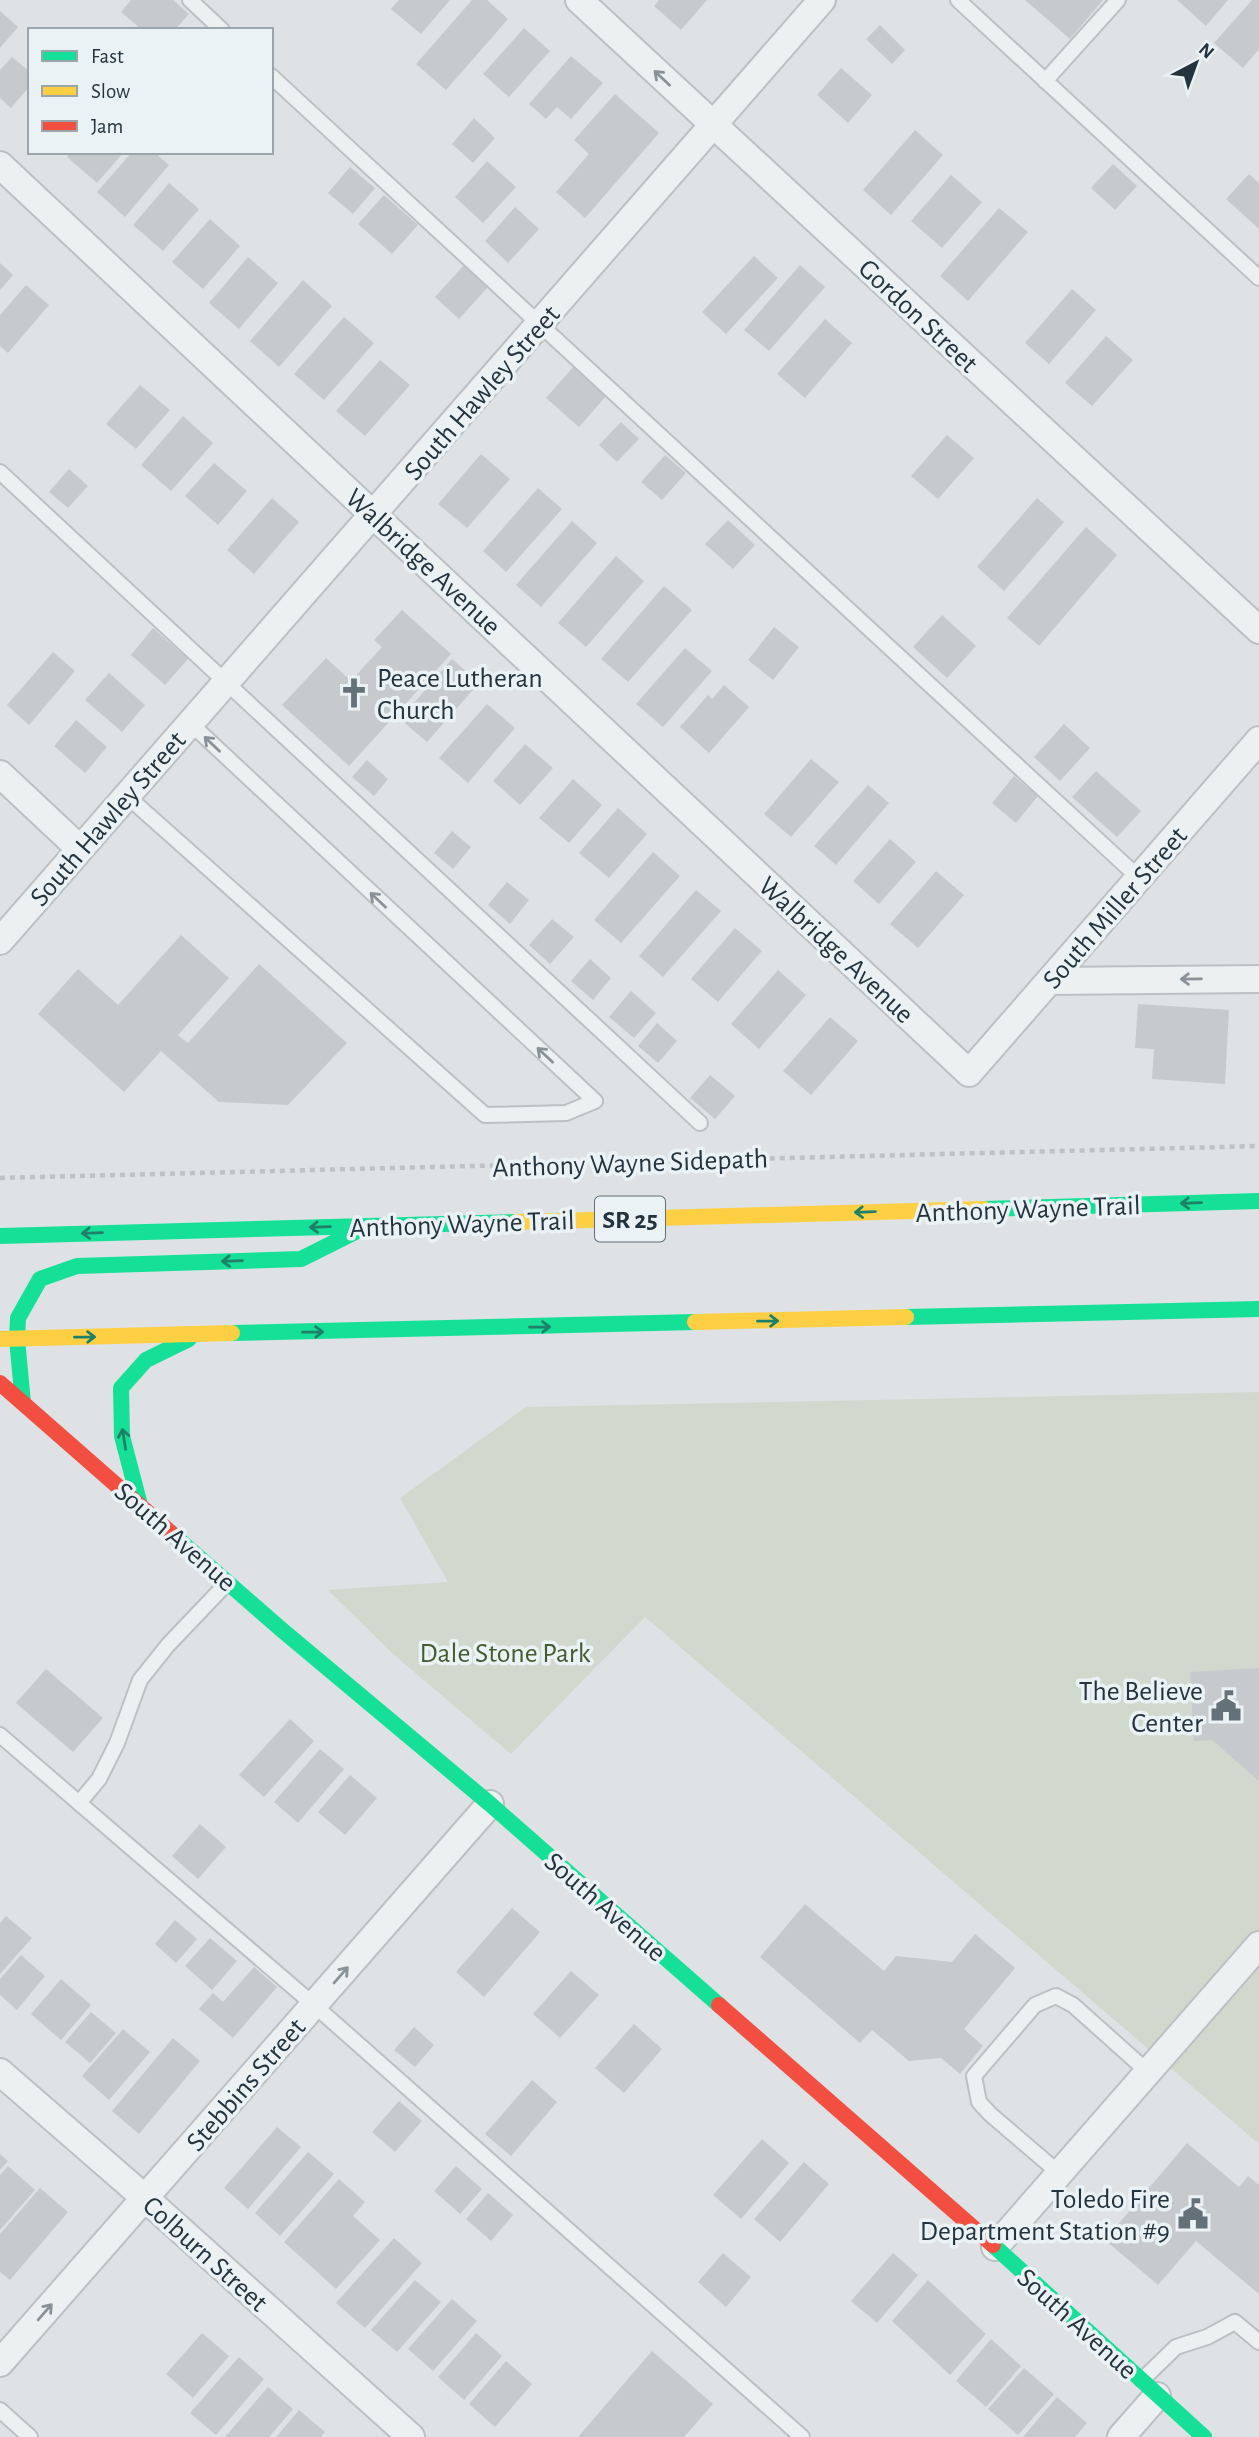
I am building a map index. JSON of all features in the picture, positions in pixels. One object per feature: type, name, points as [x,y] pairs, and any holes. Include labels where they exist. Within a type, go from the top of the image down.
[{"type":"main road","name":"Anthony Wayne Trail","points":[[0,1236],[1259,1201]]},
{"type":"main road","points":[[23,1403],[17,1339],[18,1318],[40,1279],[77,1266],[302,1259],[366,1226]]},
{"type":"main road","points":[[0,1339],[1259,1309]]},
{"type":"main road","points":[[140,1505],[122,1436],[121,1388],[146,1360],[198,1335]]},
{"type":"main road","name":"South Avenue","points":[[0,1383],[228,1582],[490,1804],[995,2247],[1204,2437]]},
{"type":"street","name":"Gordon Street","points":[[579,0],[1259,630]]},
{"type":"street","name":"South Hawley Street","points":[[0,941],[822,0]]},
{"type":"street","name":"Walbridge Avenue","points":[[0,165],[969,1073]]},
{"type":"street","name":"South Miller Street","points":[[969,1073],[1259,740]]},
{"type":"street","points":[[0,774],[80,849]]},
{"type":"street","points":[[1050,981],[1259,979]]},
{"type":"street","name":"Stebbins Street","points":[[0,2363],[490,1804]]},
{"type":"street","points":[[995,2247],[1259,1945]]},
{"type":"street","name":"Colburn Street","points":[[0,2072],[411,2437]]},
{"type":"street","points":[[1121,2437],[1149,2388]]},
{"type":"lane","points":[[190,0],[220,28]]},
{"type":"lane","points":[[958,0],[1259,278]]},
{"type":"lane","points":[[1045,81],[1118,0]]},
{"type":"lane","points":[[273,78],[1139,878]]},
{"type":"lane","points":[[0,472],[700,1124]]},
{"type":"lane","points":[[127,796],[485,1115],[566,1113],[595,1101],[190,723]]},
{"type":"lane","points":[[79,1803],[99,1779],[117,1743],[140,1680],[168,1645],[228,1582]]},
{"type":"lane","points":[[0,1735],[314,2006],[802,2437]]},
{"type":"lane","points":[[1059,2173],[990,2115],[979,2102],[974,2076],[1035,2005],[1056,1996],[1073,2005],[1148,2072]]},
{"type":"lane","points":[[1149,2388],[1177,2347],[1207,2337],[1235,2322],[1259,2342]]},
{"type":"lane","points":[[0,2410],[30,2437]]},
{"type":"path","name":"Anthony Wayne Sidepath","points":[[0,1178],[1259,1146]]},
{"type":"green space","name":"Dale Stone Park","points":[[1259,1392],[1259,2144],[645,1617],[511,1754],[393,1654],[328,1590],[448,1582],[400,1498],[526,1407]]},
{"type":"building","points":[[131,0],[173,0],[189,14],[177,28],[140,28],[121,12]]},
{"type":"building","points":[[399,0],[450,0],[421,34],[391,9]]},
{"type":"building","points":[[472,0],[487,0],[508,19],[446,90],[416,64]]},
{"type":"building","points":[[659,0],[707,0],[681,30],[654,6]]},
{"type":"building","points":[[1025,0],[1103,0],[1070,39]]},
{"type":"building","points":[[1177,0],[1228,0],[1206,26]]},
{"type":"building","points":[[1252,0],[1259,0],[1259,49],[1243,68],[1214,43]]},
{"type":"building","points":[[0,11],[18,27],[0,48]]},
{"type":"building","points":[[880,25],[905,50],[892,64],[866,39]]},
{"type":"building","points":[[524,28],[550,51],[509,97],[483,74]]},
{"type":"building","points":[[571,56],[603,83],[571,119],[557,107],[546,119],[529,104]]},
{"type":"building","points":[[12,57],[28,70],[28,88],[11,108],[0,98],[0,70]]},
{"type":"building","points":[[841,68],[872,95],[848,123],[817,95]]},
{"type":"building","points":[[615,94],[659,133],[585,218],[556,192],[589,154],[574,140]]},
{"type":"building","points":[[474,118],[495,138],[473,163],[452,144]]},
{"type":"building","points":[[915,130],[943,155],[891,215],[863,190]]},
{"type":"building","points":[[69,154],[122,154],[97,183],[67,157]]},
{"type":"building","points":[[130,154],[156,154],[169,165],[125,217],[97,192]]},
{"type":"building","points":[[487,161],[516,187],[483,223],[455,197]]},
{"type":"building","points":[[1113,164],[1137,186],[1115,210],[1091,188]]},
{"type":"building","points":[[350,167],[375,188],[353,214],[328,193]]},
{"type":"building","points":[[1249,174],[1259,183],[1259,229],[1226,199]]},
{"type":"building","points":[[951,175],[982,202],[942,248],[911,221]]},
{"type":"building","points":[[169,183],[199,209],[163,251],[133,225]]},
{"type":"building","points":[[384,195],[418,225],[392,254],[358,224]]},
{"type":"building","points":[[515,207],[539,229],[508,263],[485,241]]},
{"type":"building","points":[[999,208],[1028,232],[968,301],[940,276]]},
{"type":"building","points":[[210,219],[240,246],[203,289],[172,262]]},
{"type":"building","points":[[754,256],[778,278],[726,334],[702,312]]},
{"type":"building","points":[[248,257],[278,283],[239,329],[209,303]]},
{"type":"building","points":[[0,263],[13,275],[0,290]]},
{"type":"building","points":[[465,264],[489,286],[459,319],[435,297]]},
{"type":"building","points":[[800,265],[825,287],[769,351],[744,330]]},
{"type":"building","points":[[303,280],[332,306],[279,367],[250,341]]},
{"type":"building","points":[[26,285],[49,305],[8,353],[0,346],[0,315]]},
{"type":"building","points":[[1072,289],[1096,310],[1049,364],[1025,343]]},
{"type":"building","points":[[344,317],[374,343],[324,400],[294,374]]},
{"type":"building","points":[[825,319],[852,343],[805,398],[777,374]]},
{"type":"building","points":[[1106,336],[1133,360],[1092,406],[1065,383]]},
{"type":"building","points":[[380,360],[410,385],[365,436],[336,411]]},
{"type":"building","points":[[574,366],[607,395],[579,427],[546,398]]},
{"type":"building","points":[[140,385],[170,410],[136,449],[106,424]]},
{"type":"building","points":[[183,416],[213,443],[171,491],[141,465]]},
{"type":"building","points":[[621,422],[639,439],[617,462],[599,445]]},
{"type":"building","points":[[947,435],[974,458],[938,499],[911,476]]},
{"type":"building","points":[[481,454],[510,479],[467,528],[438,504]]},
{"type":"building","points":[[665,455],[686,473],[662,500],[641,482]]},
{"type":"building","points":[[214,463],[247,491],[218,525],[185,496]]},
{"type":"building","points":[[69,469],[88,486],[68,508],[49,492]]},
{"type":"building","points":[[538,488],[562,509],[506,572],[483,551]]},
{"type":"building","points":[[272,498],[299,522],[254,574],[227,550]]},
{"type":"building","points":[[1037,498],[1064,522],[1004,591],[977,567]]},
{"type":"building","points":[[728,520],[755,545],[733,569],[705,544]]},
{"type":"building","points":[[572,521],[597,543],[541,607],[516,585]]},
{"type":"building","points":[[1086,527],[1117,555],[1039,646],[1007,618]]},
{"type":"building","points":[[616,556],[644,581],[586,647],[558,623]]},
{"type":"building","points":[[664,586],[692,610],[628,682],[601,659]]},
{"type":"building","name":"Peace Lutheran Church","points":[[402,610],[451,654],[349,766],[282,705],[326,658],[351,681],[382,647],[374,640]]},
{"type":"building","points":[[942,615],[976,646],[947,678],[913,647]]},
{"type":"building","points":[[774,627],[799,647],[773,680],[748,660]]},
{"type":"building","points":[[153,628],[188,659],[165,685],[131,655]]},
{"type":"building","points":[[685,648],[712,671],[663,727],[636,704]]},
{"type":"building","points":[[53,652],[75,671],[29,725],[7,705]]},
{"type":"building","points":[[452,659],[479,683],[427,742],[400,719]]},
{"type":"building","points":[[109,673],[145,705],[122,732],[85,700]]},
{"type":"building","points":[[724,685],[749,707],[709,753],[680,727],[708,695],[712,699]]},
{"type":"building","points":[[487,704],[515,728],[468,783],[439,758]]},
{"type":"building","points":[[76,720],[107,747],[85,773],[54,746]]},
{"type":"building","points":[[1064,724],[1090,748],[1060,781],[1034,757]]},
{"type":"building","points":[[525,744],[553,768],[520,805],[493,781]]},
{"type":"building","points":[[811,759],[839,782],[791,837],[764,814]]},
{"type":"building","points":[[367,760],[388,779],[374,796],[352,777]]},
{"type":"building","points":[[1096,771],[1141,811],[1117,837],[1072,797]]},
{"type":"building","points":[[1014,776],[1038,796],[1016,823],[992,803]]},
{"type":"building","points":[[573,779],[602,805],[569,843],[539,818]]},
{"type":"building","points":[[868,785],[889,803],[836,865],[814,846]]},
{"type":"building","points":[[618,808],[647,834],[609,878],[579,853]]},
{"type":"building","points":[[452,831],[471,847],[453,869],[434,853]]},
{"type":"building","points":[[890,839],[916,862],[879,904],[853,881]]},
{"type":"building","points":[[653,852],[680,876],[621,943],[594,920]]},
{"type":"building","points":[[936,871],[964,895],[918,948],[890,924]]},
{"type":"building","points":[[507,882],[529,900],[510,924],[488,905]]},
{"type":"building","points":[[696,890],[721,911],[663,977],[639,956]]},
{"type":"building","points":[[552,919],[574,937],[550,964],[529,945]]},
{"type":"building","points":[[735,928],[762,951],[718,1002],[691,979]]},
{"type":"building","points":[[181,935],[229,978],[178,1035],[188,1043],[259,964],[347,1043],[288,1105],[219,1102],[161,1051],[124,1092],[38,1014],[78,969],[118,1005]]},
{"type":"building","points":[[590,959],[611,978],[593,1000],[571,981]]},
{"type":"building","points":[[778,970],[806,995],[759,1049],[731,1024]]},
{"type":"building","points":[[631,991],[656,1013],[634,1038],[609,1017]]},
{"type":"building","points":[[1138,1004],[1229,1010],[1225,1084],[1152,1079],[1154,1049],[1135,1048]]},
{"type":"building","points":[[830,1017],[858,1041],[811,1095],[783,1071]]},
{"type":"building","points":[[657,1023],[677,1041],[658,1063],[638,1046]]},
{"type":"building","points":[[710,1075],[735,1096],[715,1119],[690,1098]]},
{"type":"building","name":"The Believe Center","points":[[1259,1668],[1259,1781],[1212,1740],[1194,1741],[1190,1672]]},
{"type":"building","points":[[46,1669],[103,1718],[73,1752],[16,1703]]},
{"type":"building","points":[[290,1719],[314,1741],[264,1797],[239,1775]]},
{"type":"building","points":[[320,1749],[344,1769],[298,1823],[274,1802]]},
{"type":"building","points":[[350,1775],[377,1798],[345,1835],[318,1812]]},
{"type":"building","points":[[200,1824],[226,1847],[198,1879],[172,1856]]},
{"type":"building","points":[[805,1904],[884,1971],[896,1956],[952,1962],[975,1934],[1015,1968],[964,2029],[983,2046],[960,2074],[941,2058],[909,2061],[872,2030],[860,2043],[760,1957]]},
{"type":"building","points":[[512,1908],[540,1932],[484,1997],[456,1972]]},
{"type":"building","points":[[6,1916],[32,1938],[0,1974],[0,1923]]},
{"type":"building","points":[[175,1920],[197,1939],[176,1963],[155,1944]]},
{"type":"building","points":[[210,1938],[237,1961],[212,1990],[185,1966]]},
{"type":"building","points":[[21,1955],[45,1976],[17,2010],[0,1995],[0,1979]]},
{"type":"building","points":[[254,1967],[277,1987],[233,2038],[199,2009],[213,1993],[223,2002]]},
{"type":"building","points":[[571,1971],[599,1995],[560,2038],[533,2014]]},
{"type":"building","points":[[61,1979],[91,2005],[61,2040],[31,2014]]},
{"type":"building","points":[[91,2012],[116,2033],[90,2063],[65,2042]]},
{"type":"building","points":[[634,2024],[662,2049],[624,2093],[595,2068]]},
{"type":"building","points":[[414,2027],[434,2045],[415,2067],[394,2050]]},
{"type":"building","points":[[123,2029],[150,2052],[109,2100],[82,2076]]},
{"type":"building","points":[[173,2038],[200,2061],[139,2134],[112,2111]]},
{"type":"building","points":[[532,2080],[557,2102],[511,2156],[485,2134]]},
{"type":"building","points":[[399,2101],[422,2121],[395,2152],[372,2132]]},
{"type":"building","points":[[277,2127],[301,2147],[248,2209],[224,2188]]},
{"type":"building","points":[[762,2139],[789,2163],[741,2219],[713,2195]]},
{"type":"building","name":"Toledo Fire Department Station #9","points":[[1187,2143],[1239,2187],[1248,2176],[1259,2185],[1259,2294],[1196,2241],[1158,2285],[1105,2240]]},
{"type":"building","points":[[308,2152],[334,2174],[280,2236],[255,2213]]},
{"type":"building","points":[[0,2154],[8,2161],[0,2170]]},
{"type":"building","points":[[804,2162],[829,2184],[780,2242],[754,2219]]},
{"type":"building","points":[[8,2166],[35,2190],[0,2230],[0,2175]]},
{"type":"building","points":[[456,2166],[482,2189],[460,2214],[434,2191]]},
{"type":"building","points":[[339,2179],[365,2202],[353,2216],[380,2240],[336,2289],[284,2242]]},
{"type":"building","points":[[40,2188],[68,2212],[10,2280],[0,2272],[0,2234]]},
{"type":"building","points":[[488,2193],[513,2215],[491,2241],[466,2219]]},
{"type":"building","points":[[394,2238],[422,2263],[365,2328],[336,2303]]},
{"type":"building","points":[[723,2253],[751,2277],[726,2307],[698,2282]]},
{"type":"building","points":[[893,2253],[918,2275],[877,2323],[851,2301]]},
{"type":"building","points":[[415,2280],[441,2302],[397,2352],[371,2330]]},
{"type":"building","points":[[928,2280],[986,2334],[950,2375],[892,2321]]},
{"type":"building","points":[[452,2299],[477,2321],[433,2371],[408,2349]]},
{"type":"building","points":[[202,2333],[229,2356],[193,2398],[166,2374]]},
{"type":"building","points":[[476,2333],[502,2356],[464,2400],[438,2377]]},
{"type":"building","points":[[991,2339],[1021,2366],[986,2407],[956,2381]]},
{"type":"building","points":[[652,2351],[713,2404],[684,2437],[578,2437]]},
{"type":"building","points":[[239,2357],[264,2379],[216,2435],[190,2413]]},
{"type":"building","points":[[506,2361],[532,2384],[495,2427],[469,2404]]},
{"type":"building","points":[[1024,2368],[1054,2394],[1018,2435],[988,2409]]},
{"type":"building","points":[[268,2387],[293,2409],[269,2437],[225,2437]]},
{"type":"building","points":[[1057,2397],[1087,2423],[1075,2437],[1023,2437]]},
{"type":"building","points":[[299,2410],[325,2432],[321,2437],[276,2437]]},
{"type":"traffic: fast","points":[[984,1209],[1259,1201]]},
{"type":"traffic: fast","points":[[0,1236],[516,1222]]},
{"type":"traffic: fast","points":[[23,1403],[17,1339],[18,1318],[40,1279],[77,1266],[301,1259],[355,1232]]},
{"type":"traffic: fast","points":[[906,1317],[1259,1309]]},
{"type":"traffic: fast","points":[[232,1333],[695,1322]]},
{"type":"traffic: fast","points":[[140,1505],[122,1436],[121,1388],[146,1360],[189,1339]]},
{"type":"traffic: fast","points":[[171,1533],[490,1804],[719,2005]]},
{"type":"traffic: fast","points":[[993,2245],[1204,2437]]},
{"type":"traffic: slow","points":[[516,1222],[984,1209]]},
{"type":"traffic: slow","points":[[695,1322],[906,1317]]},
{"type":"traffic: slow","points":[[0,1339],[232,1333]]},
{"type":"traffic: jam","points":[[0,1383],[171,1533]]},
{"type":"traffic: jam","points":[[719,2005],[993,2245]]},
{"type":"place","name":"Peace Lutheran Church","points":[[354,693]]},
{"type":"place","name":"The Believe Center","points":[[1226,1706]]},
{"type":"place","name":"Toledo Fire Department Station #9","points":[[1193,2214]]}]
